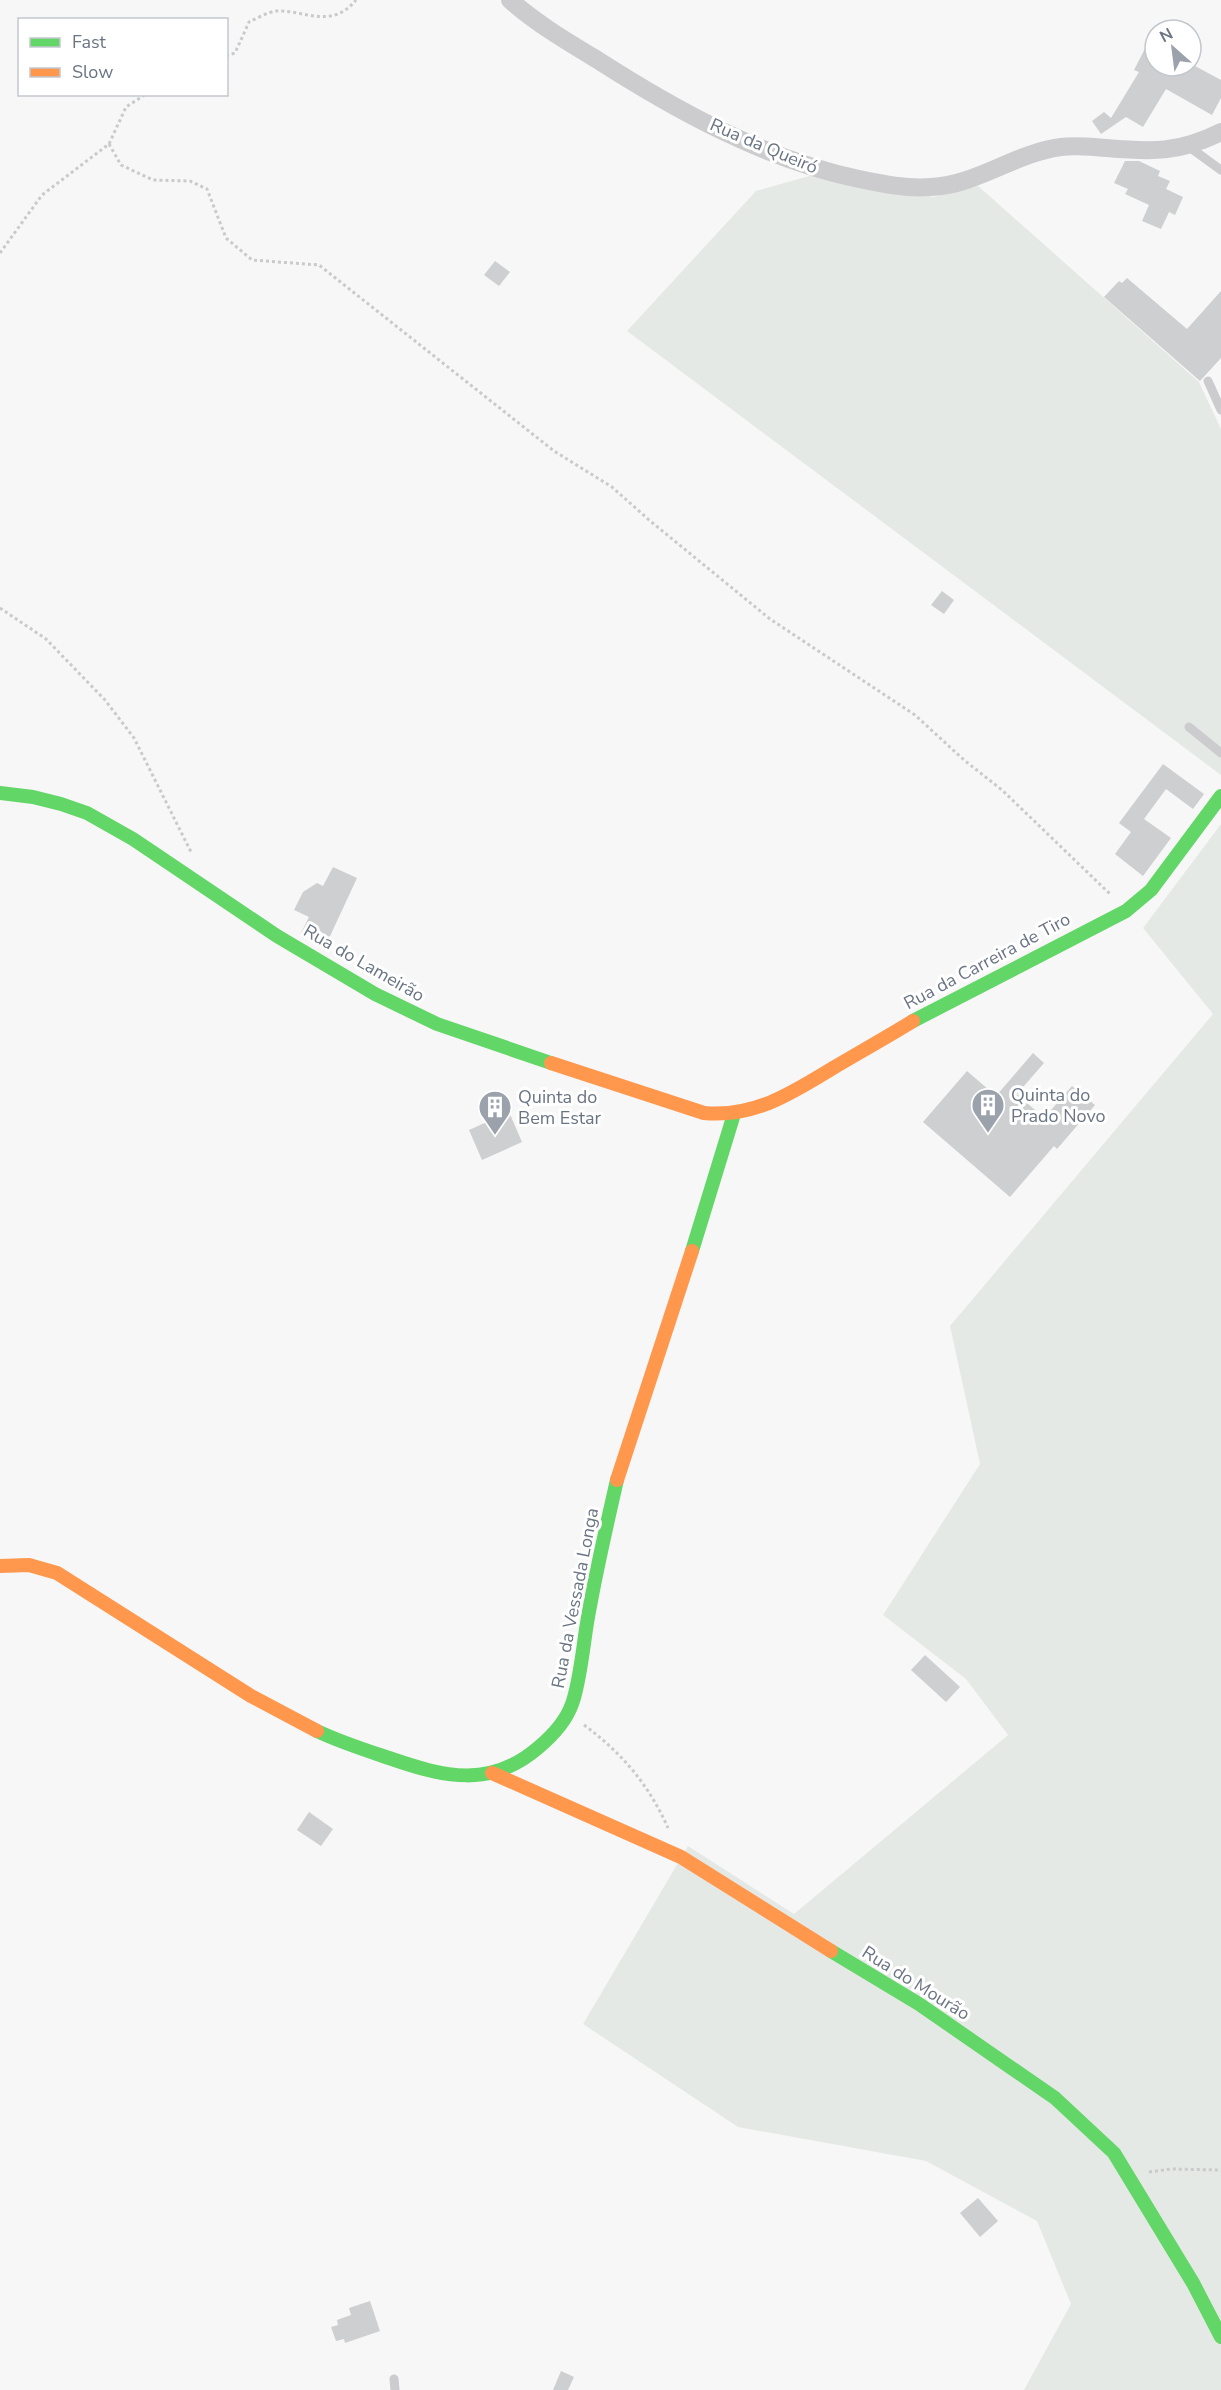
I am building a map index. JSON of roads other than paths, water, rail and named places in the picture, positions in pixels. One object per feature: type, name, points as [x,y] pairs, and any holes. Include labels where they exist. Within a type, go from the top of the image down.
[{"type":"street","name":"Rua da Queiró","points":[[510,0],[543,26],[661,99],[757,147],[810,167],[892,185],[932,188],[974,178],[998,167],[1062,147],[1169,150],[1188,146],[1221,132]]},
{"type":"street","name":"Rua do Lameirão","points":[[0,793],[40,797],[59,802],[106,821],[206,890],[354,982],[402,1008],[439,1024],[704,1113],[734,1114]]},
{"type":"street","name":"Rua da Carreira de Tiro","points":[[734,1114],[758,1108],[781,1098],[937,1007],[1126,910],[1151,890],[1221,796]]},
{"type":"street","name":"Rua da Vessada Longa","points":[[0,1566],[24,1564],[41,1566],[57,1573],[282,1713],[352,1746],[431,1772],[473,1776],[513,1766],[532,1755],[568,1713],[577,1686],[597,1565],[621,1467],[682,1283],[734,1114]]},
{"type":"street","name":"Rua do Mourão","points":[[492,1773],[681,1857],[769,1914],[919,2004],[1056,2098],[1114,2153],[1193,2283],[1221,2337]]},
{"type":"lane","points":[[1188,146],[1221,170]]},
{"type":"lane","points":[[1208,381],[1221,410]]},
{"type":"lane","points":[[1189,727],[1221,753]]},
{"type":"lane","points":[[394,2379],[395,2390]]},
{"type":"place","name":"Quinta do Prado Novo","points":[[988,1134]]},
{"type":"place","name":"Quinta do Bem Estar","points":[[495,1136]]}]
